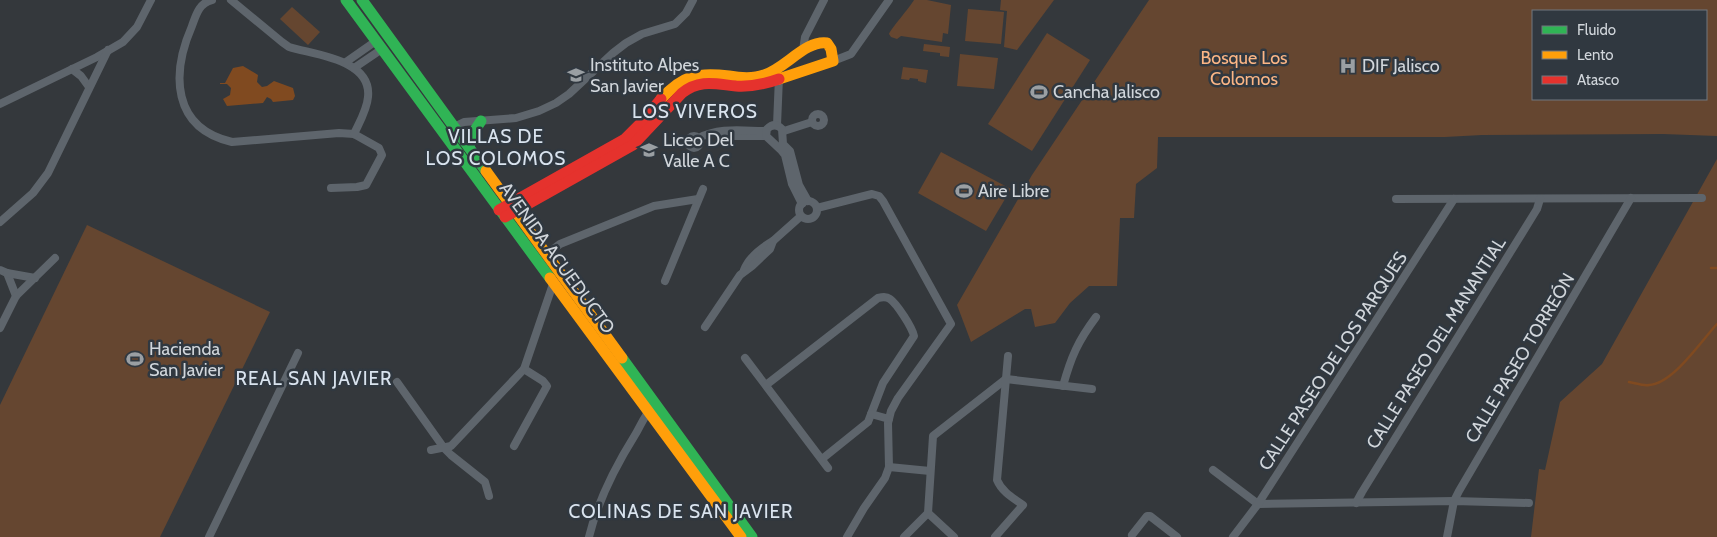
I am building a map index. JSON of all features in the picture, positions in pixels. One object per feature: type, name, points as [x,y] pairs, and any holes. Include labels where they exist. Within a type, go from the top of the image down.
[{"type":"main road","name":"AVENIDA ACUEDUCTO","points":[[346,0],[553,284],[752,537]]},
{"type":"main road","name":"AVENIDA ACUEDUCTO","points":[[362,0],[547,254],[741,537]]},
{"type":"main road","points":[[502,213],[601,158],[664,105],[676,85],[687,78],[698,74],[713,73],[748,78],[776,75],[833,61],[833,53],[825,43],[818,43],[803,50],[776,75]]},
{"type":"main road","points":[[469,147],[471,136],[481,121]]},
{"type":"main road","points":[[501,192],[529,198]]},
{"type":"main road","points":[[527,227],[529,198]]},
{"type":"main road","points":[[545,273],[555,266]]},
{"type":"street","points":[[0,104],[123,42],[137,27],[151,0]]},
{"type":"street","points":[[212,0],[202,5],[198,10],[185,41],[181,57],[180,88],[184,105],[192,119],[203,130],[216,138],[232,142],[328,133],[354,134],[379,148],[381,151],[380,160],[366,185],[331,188]]},
{"type":"street","points":[[231,0],[289,47],[346,62],[354,68],[365,82],[368,95],[367,103],[354,134]]},
{"type":"street","points":[[454,127],[464,122],[516,118],[539,111],[556,103],[570,94],[626,42],[642,34],[675,24],[686,13],[693,0]]},
{"type":"street","points":[[803,50],[805,37],[824,0]]},
{"type":"street","points":[[833,61],[851,54],[890,0]]},
{"type":"street","points":[[354,68],[379,45]]},
{"type":"street","points":[[346,62],[379,45]]},
{"type":"street","points":[[0,222],[33,193],[48,173],[108,50]]},
{"type":"street","points":[[72,69],[81,76],[90,88]]},
{"type":"street","points":[[699,138],[715,133],[724,136],[766,134],[775,125],[776,75]]},
{"type":"street","points":[[784,131],[812,122]]},
{"type":"street","points":[[775,125],[784,131]]},
{"type":"street","points":[[784,131],[783,144],[790,151],[805,202]]},
{"type":"street","points":[[766,134],[785,156],[792,184],[805,202]]},
{"type":"street","points":[[665,281],[703,189]]},
{"type":"street","points":[[817,208],[872,194],[878,196],[883,201],[951,324],[898,398],[889,419],[889,467],[880,488],[864,508],[847,537]]},
{"type":"street","name":"CALLE PASEO TORREÓN","points":[[1447,537],[1454,501],[1631,198]]},
{"type":"street","points":[[1396,199],[1702,198]]},
{"type":"street","points":[[547,254],[560,244],[654,206],[698,199]]},
{"type":"street","name":"CALLE PASEO DE LOS PARQUES","points":[[1233,537],[1258,504],[1454,199]]},
{"type":"street","name":"CALLE PASEO DEL MANANTIAL","points":[[1356,503],[1536,209],[1540,199]]},
{"type":"street","points":[[805,202],[812,202],[817,208]]},
{"type":"street","points":[[801,216],[800,208],[805,202]]},
{"type":"street","points":[[801,216],[812,218],[817,208]]},
{"type":"street","points":[[705,327],[744,270],[747,262],[801,216]]},
{"type":"street","points":[[0,328],[16,296],[55,258]]},
{"type":"street","points":[[4,272],[35,278]]},
{"type":"street","points":[[4,272],[16,296]]},
{"type":"street","points":[[431,450],[451,446],[524,369],[553,284]]},
{"type":"street","points":[[766,384],[878,298],[891,299],[913,329],[914,336],[883,382],[868,422],[822,459]]},
{"type":"street","points":[[1063,386],[1070,359],[1082,336],[1096,317]]},
{"type":"street","points":[[209,537],[298,353]]},
{"type":"street","points":[[996,537],[1023,505],[1007,494],[999,486],[997,480],[1008,356]]},
{"type":"street","points":[[746,358],[828,468]]},
{"type":"street","points":[[514,446],[547,386],[544,381],[524,369]]},
{"type":"street","points":[[904,537],[928,513],[933,436],[1006,379],[1092,389]]},
{"type":"street","points":[[396,382],[444,448],[485,482],[489,496]]},
{"type":"street","points":[[589,537],[599,505],[610,480],[652,409]]},
{"type":"street","points":[[871,414],[889,419]]},
{"type":"street","points":[[889,467],[930,471]]},
{"type":"street","points":[[1213,470],[1258,504],[1454,501],[1529,503]]},
{"type":"street","points":[[928,513],[954,537]]},
{"type":"street","points":[[1132,535],[1146,516],[1150,516],[1177,537]]},
{"type":"green space","points":[[914,0],[927,0],[951,5],[948,34],[943,33],[942,42],[901,36],[897,39],[889,34]]},
{"type":"green space","points":[[1001,0],[1054,0],[1017,50],[1004,47],[1007,11],[1000,10]]},
{"type":"green space","name":"Bosque Los Colomos","points":[[1149,0],[1717,0],[1717,136],[1663,134],[1445,137],[1158,137],[1157,168],[1136,184],[1134,218],[1120,218],[1117,286],[1089,286],[1070,303],[1055,323],[1035,327],[1031,309],[1025,309],[971,342],[957,305],[1032,175]]},
{"type":"green space","points":[[292,7],[320,32],[308,45],[280,19]]},
{"type":"green space","points":[[968,9],[1004,12],[1001,44],[965,41]]},
{"type":"green space","name":"Cancha Jalisco","points":[[1047,33],[1090,60],[1032,151],[988,124]]},
{"type":"green space","points":[[924,44],[950,47],[949,57],[940,56],[940,53],[923,51]]},
{"type":"green space","points":[[960,54],[998,58],[994,89],[957,86]]},
{"type":"green space","points":[[903,67],[928,70],[926,83],[918,81],[918,79],[901,79]]},
{"type":"green space","name":"Aire Libre","points":[[941,152],[1011,189],[986,231],[918,193]]},
{"type":"green space","points":[[1717,159],[1717,537],[1531,537],[1539,469],[1545,470],[1560,402],[1602,364]]},
{"type":"green space","name":"Hacienda San Javier","points":[[87,225],[270,312],[160,537],[0,537],[0,405]]},
{"type":"shaded area","points":[[243,66],[258,75],[257,82],[262,87],[274,81],[293,88],[295,96],[293,100],[273,102],[267,97],[263,103],[227,106],[223,99],[230,95],[231,88],[227,84],[220,83],[225,83],[233,68]]},
{"type":"waterway","points":[[1711,268],[1717,268]]},
{"type":"waterway","points":[[1629,382],[1649,385],[1658,383],[1668,377],[1677,370],[1717,324]]},
{"type":"traffic: fast","points":[[346,0],[550,278]]},
{"type":"traffic: fast","points":[[362,0],[486,171]]},
{"type":"traffic: fast","points":[[469,147],[471,136],[481,121]]},
{"type":"traffic: fast","points":[[622,358],[752,537]]},
{"type":"traffic: slow","points":[[661,99],[684,80],[692,77],[718,75],[751,78],[772,72],[803,50],[819,43],[827,43],[831,49],[833,61],[779,79]]},
{"type":"traffic: slow","points":[[486,171],[622,358]]},
{"type":"traffic: slow","points":[[550,278],[741,537]]},
{"type":"traffic: jam","points":[[505,217],[633,145],[682,93],[689,89],[701,84],[753,86],[779,79]]},
{"type":"traffic: jam","points":[[499,210],[625,139],[661,99]]},
{"type":"place","name":"DIF Jalisco","points":[[1348,66]]},
{"type":"place","name":"Instituto Alpes San Javier","points":[[576,75]]},
{"type":"place","name":"Cancha Jalisco","points":[[1039,92]]},
{"type":"place","name":"Liceo Del Valle A C","points":[[649,150]]},
{"type":"place","name":"Aire Libre","points":[[964,191]]},
{"type":"place","name":"Hacienda San Javier","points":[[135,359]]},
{"type":"district","name":"LOS VIVEROS","points":[[695,111]]},
{"type":"district","name":"VILLAS DE LOS COLOMOS","points":[[496,147]]},
{"type":"district","name":"REAL SAN JAVIER","points":[[314,378]]},
{"type":"district","name":"COLINAS DE SAN JAVIER","points":[[681,511]]}]
